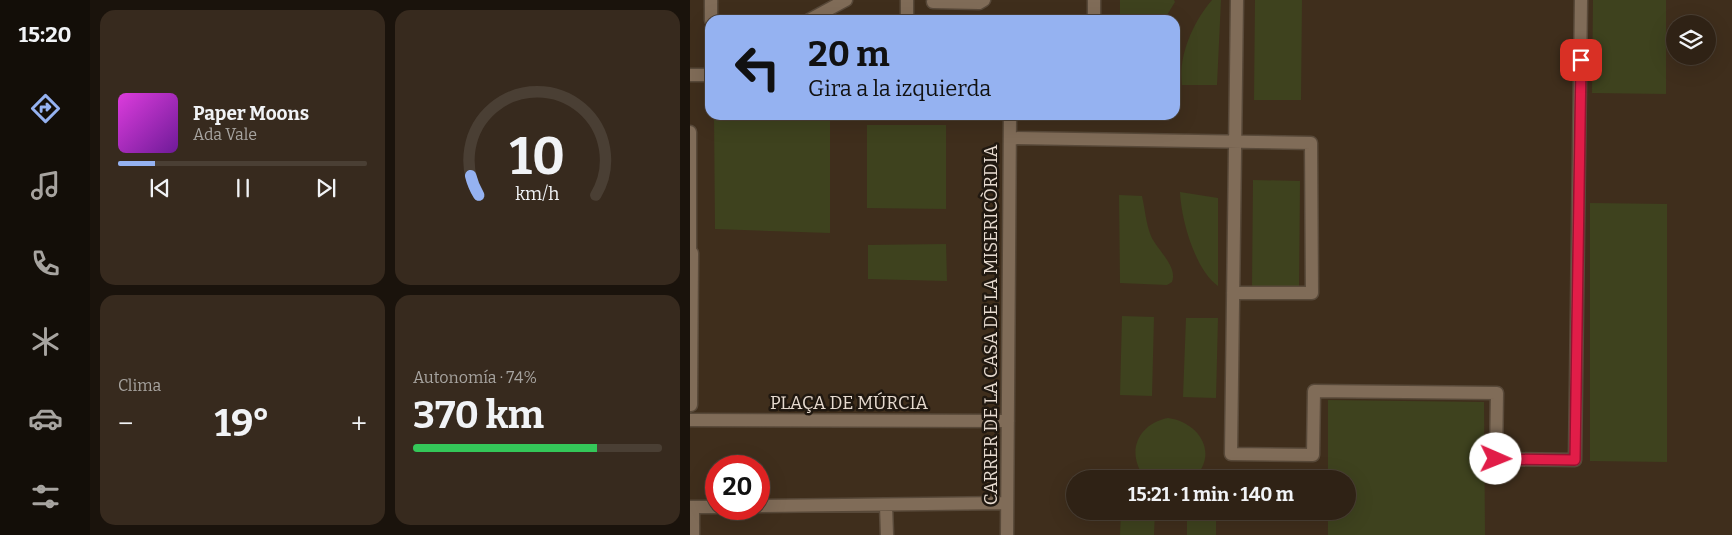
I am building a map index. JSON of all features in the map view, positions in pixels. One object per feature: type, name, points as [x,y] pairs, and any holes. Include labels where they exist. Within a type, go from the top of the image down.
[{"type":"street","points":[[711,0],[711,15]]},
{"type":"street","points":[[818,15],[846,0]]},
{"type":"street","points":[[907,0],[907,15]]},
{"type":"street","points":[[933,2],[979,3],[984,0]]},
{"type":"street","points":[[1094,0],[1094,15]]},
{"type":"street","points":[[1237,0],[1231,454],[1314,455],[1314,391],[1477,393],[1496,394],[1496,459],[1575,460],[1582,0]]},
{"type":"street","points":[[690,75],[705,75]]},
{"type":"street","name":"CARRER DE LA CASA DE LA MISERICÒRDIA","points":[[1007,535],[1010,120]]},
{"type":"street","points":[[690,132],[691,405]]},
{"type":"street","points":[[1010,138],[1311,143],[1312,293],[1233,294]]},
{"type":"street","name":"PLAÇA DE MÚRCIA","points":[[690,420],[1008,421]]},
{"type":"street","points":[[770,506],[1007,503]]},
{"type":"street","points":[[886,505],[887,535]]},
{"type":"street","points":[[693,535],[692,507],[705,506]]},
{"type":"green space","points":[[1120,0],[1174,0],[1175,2],[1167,15],[1120,15]]},
{"type":"green space","points":[[1212,0],[1221,0],[1217,85],[1182,85],[1182,63],[1188,40],[1199,18]]},
{"type":"green space","points":[[1255,0],[1302,0],[1301,100],[1254,100]]},
{"type":"green space","points":[[1593,0],[1666,0],[1666,94],[1592,93]]},
{"type":"green space","points":[[714,120],[830,120],[830,233],[715,229]]},
{"type":"green space","points":[[867,125],[946,125],[946,209],[867,208]]},
{"type":"green space","points":[[1253,180],[1300,181],[1299,287],[1252,287]]},
{"type":"green space","points":[[1180,192],[1218,198],[1218,286],[1202,268],[1196,256],[1186,229]]},
{"type":"green space","points":[[1119,195],[1142,196],[1151,236],[1172,270],[1172,282],[1167,285],[1120,283]]},
{"type":"green space","points":[[1590,203],[1667,204],[1667,462],[1590,461]]},
{"type":"green space","points":[[946,244],[947,281],[868,279],[868,245]]},
{"type":"green space","points":[[1122,316],[1154,317],[1152,396],[1120,395]]},
{"type":"green space","points":[[1186,318],[1218,318],[1216,398],[1183,397]]},
{"type":"green space","points":[[1328,400],[1484,402],[1485,535],[1328,535],[1328,520],[1356,520],[1356,470],[1328,470]]},
{"type":"green space","points":[[1168,418],[1179,421],[1197,432],[1205,450],[1205,459],[1200,470],[1141,470],[1136,460],[1138,441],[1142,433],[1157,421]]},
{"type":"green space","points":[[1121,520],[1155,520],[1154,535],[1120,535]]},
{"type":"green space","points":[[1187,520],[1216,520],[1216,535],[1187,535]]},
{"type":"route","points":[[1496,459],[1575,460],[1581,60]]}]
